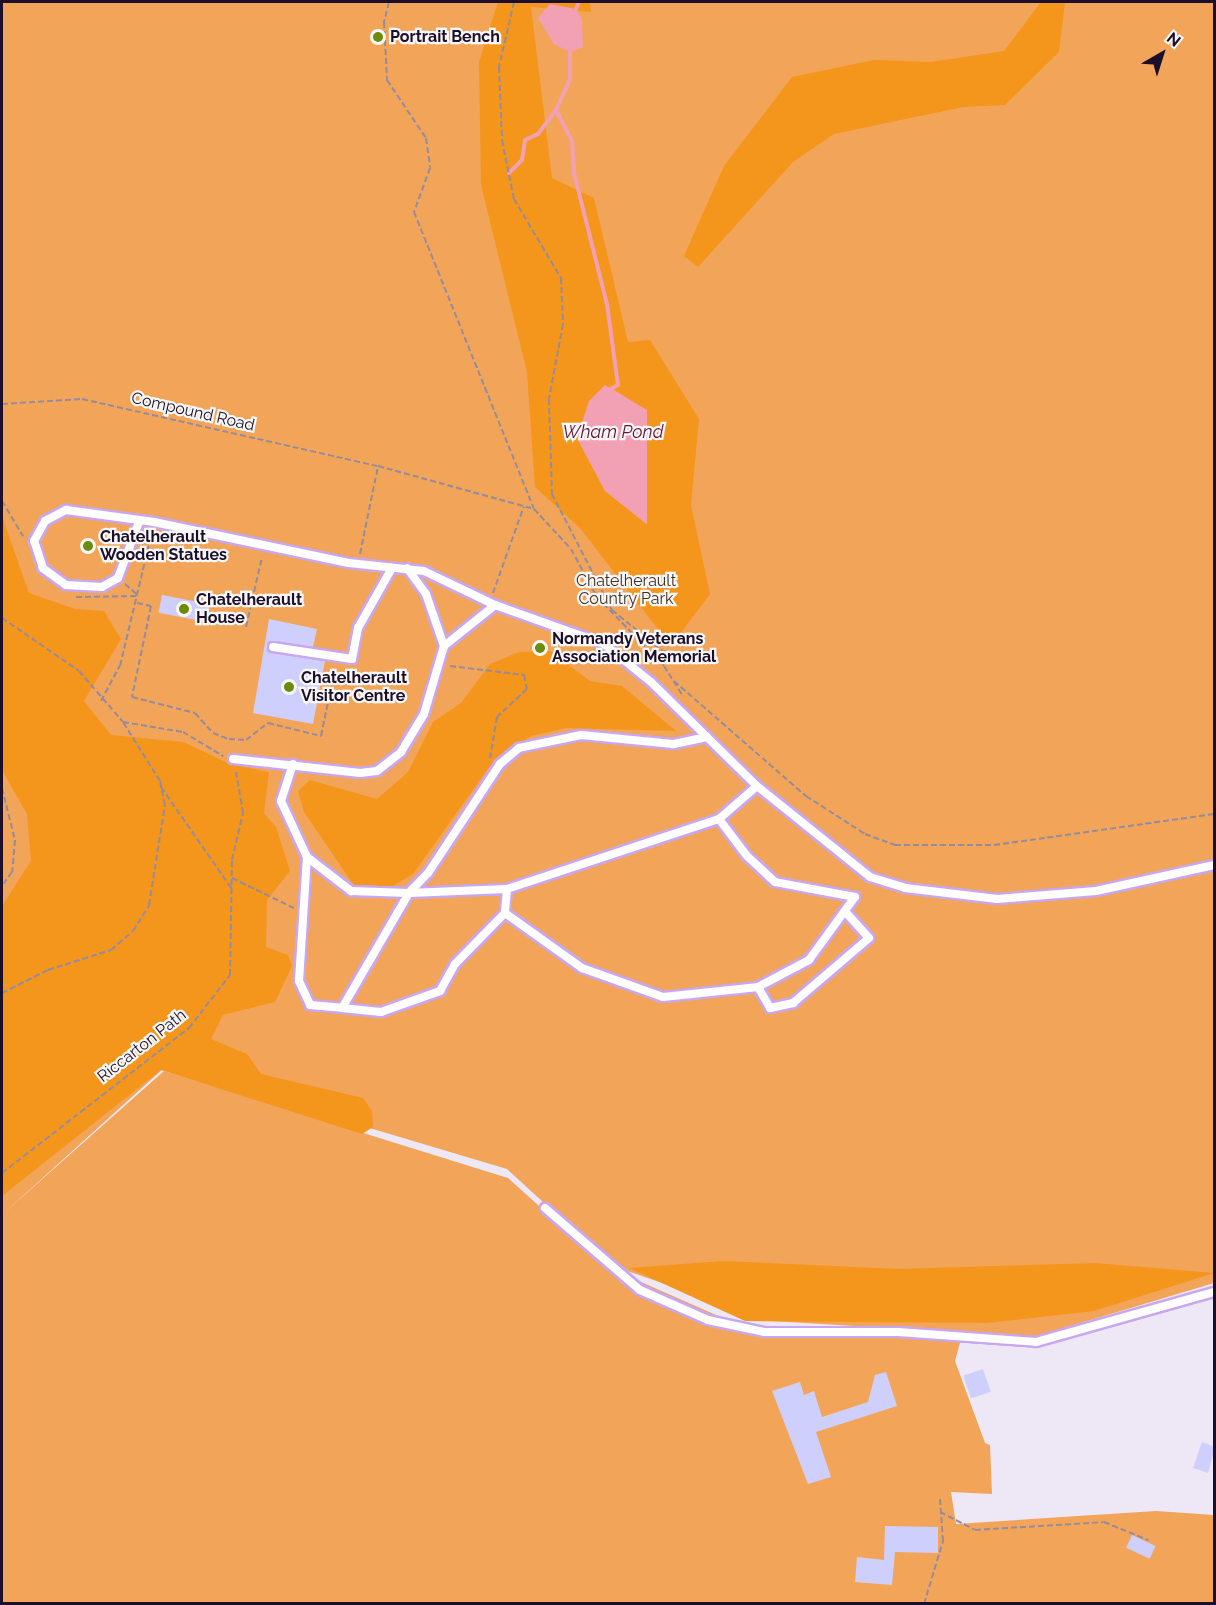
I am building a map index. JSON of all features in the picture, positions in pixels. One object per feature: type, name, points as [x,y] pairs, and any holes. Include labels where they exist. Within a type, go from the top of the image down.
[{"type":"lane","points":[[139,522],[118,578],[102,587],[66,585],[43,568],[34,541],[45,520],[66,510],[139,522],[154,522],[392,568],[407,568],[604,644],[707,736],[757,786],[870,877],[905,888],[997,899],[1053,895],[1215,865]]},
{"type":"lane","points":[[273,647],[352,659],[368,607],[392,568]]},
{"type":"lane","points":[[407,568],[426,594],[444,646]]},
{"type":"lane","points":[[234,759],[360,773],[390,762],[424,714],[444,646],[493,601]]},
{"type":"lane","points":[[342,1008],[409,893],[428,873],[491,776],[519,748],[543,739],[581,735],[673,744],[707,736]]},
{"type":"lane","points":[[293,764],[281,801],[307,857],[351,891],[409,893],[507,889],[719,819],[757,786]]},
{"type":"lane","points":[[506,913],[582,968],[663,997],[758,987],[809,960],[855,897],[775,882],[747,856],[719,819]]},
{"type":"lane","points":[[307,857],[299,981],[310,1005],[381,1012],[440,992],[455,963],[506,913],[507,889]]},
{"type":"lane","points":[[758,987],[770,1008],[793,1004],[869,938],[845,911]]},
{"type":"lane","points":[[545,1208],[640,1290],[708,1320],[764,1332],[898,1332],[1036,1342],[1215,1292]]},
{"type":"path","points":[[389,2],[384,22],[387,80],[426,138],[430,168],[414,212],[534,509],[571,549],[597,597],[672,680],[806,796],[865,834],[895,845],[994,845],[1215,814]]},
{"type":"path","points":[[514,2],[499,67],[502,140],[514,199],[561,278],[563,324],[549,399],[552,494],[612,610],[661,650],[685,658]]},
{"type":"path","name":"Compound Road","points":[[2,404],[82,399],[378,466],[534,509]]},
{"type":"path","points":[[361,548],[378,466]]},
{"type":"path","points":[[493,601],[524,506]]},
{"type":"path","points":[[101,701],[120,666],[138,603],[154,522]]},
{"type":"path","points":[[246,627],[264,544]]},
{"type":"path","points":[[118,578],[139,596]]},
{"type":"path","points":[[138,603],[151,606],[132,697],[195,713],[213,733],[229,739],[246,740],[268,723],[321,736],[337,657]]},
{"type":"path","points":[[2,618],[79,671],[101,701],[123,722],[161,787],[232,889]]},
{"type":"path","points":[[438,665],[524,675],[527,689],[497,717],[489,749],[491,776]]},
{"type":"path","points":[[123,722],[183,732],[234,759]]},
{"type":"path","name":"Riccarton Path","points":[[2,1173],[189,1028],[230,975],[232,878],[243,813],[234,759]]},
{"type":"path","points":[[2,993],[48,970],[111,950],[133,931],[149,905],[158,875],[165,830],[161,787]]},
{"type":"path","points":[[2,788],[15,840],[12,872],[2,886]]},
{"type":"path","points":[[232,878],[283,906],[302,910]]},
{"type":"path","points":[[924,1604],[944,1541],[940,1498]]},
{"type":"path","points":[[940,1512],[975,1530],[1104,1522],[1148,1540]]},
{"type":"green space","name":"Chatelherault Country Park","points":[[2,2],[1214,2],[1214,1283],[1034,1337],[772,1321],[613,1266],[507,1169],[165,1067],[4,1213],[164,1071],[508,1178],[607,1267],[741,1326],[961,1339],[955,1361],[985,1443],[990,1445],[992,1494],[951,1492],[956,1524],[1156,1511],[1214,1515],[1214,1603],[2,1603]]},
{"type":"shaded area","points":[[498,2],[590,2],[591,12],[531,7],[552,178],[594,198],[628,342],[650,340],[699,419],[691,505],[710,594],[671,646],[580,528],[535,487],[527,372],[481,185],[479,62]],"holes":[[[612,388],[628,399],[643,476],[646,524],[605,491],[577,438]]]},
{"type":"shaded area","points":[[1041,2],[1065,2],[1059,52],[1005,105],[963,107],[834,134],[793,162],[698,267],[684,256],[724,166],[792,77],[874,60],[931,62],[1004,51]]},
{"type":"shaded area","points":[[2,516],[29,593],[75,609],[104,611],[121,639],[84,701],[111,735],[183,742],[230,764],[269,772],[264,813],[276,827],[290,871],[267,900],[266,947],[288,955],[292,966],[275,1002],[223,1015],[211,1039],[247,1054],[261,1074],[363,1098],[372,1111],[373,1127],[362,1134],[161,1070],[2,1196],[2,906],[31,861],[27,814],[2,770]]},
{"type":"shaded area","points":[[550,651],[590,681],[622,686],[676,731],[566,728],[531,736],[495,759],[413,874],[388,889],[355,887],[304,812],[298,791],[310,780],[377,799],[408,772],[433,722],[461,703],[490,664],[519,652]]},
{"type":"shaded area","points":[[723,1261],[899,1269],[1095,1263],[1214,1273],[1094,1311],[987,1323],[745,1321],[629,1268]]},
{"type":"water","points":[[550,4],[576,9],[582,19],[583,47],[570,52],[554,44],[538,18]]},
{"type":"water","name":"Wham Pond","points":[[605,385],[647,410],[647,524],[605,491],[577,438],[589,401]]},
{"type":"building","name":"Chatelherault House","points":[[162,595],[210,604],[207,622],[159,613]]},
{"type":"building","name":"Chatelherault Visitor Centre","points":[[269,619],[317,629],[313,647],[273,641],[267,647],[272,653],[325,661],[313,724],[253,713]]},
{"type":"building","points":[[983,1369],[991,1392],[971,1399],[963,1376]]},
{"type":"building","points":[[886,1372],[897,1406],[816,1432],[831,1477],[808,1484],[772,1391],[800,1382],[804,1395],[814,1391],[822,1417],[868,1402],[875,1375]]},
{"type":"building","points":[[1202,1442],[1215,1447],[1208,1473],[1193,1468]]},
{"type":"building","points":[[885,1526],[938,1527],[938,1553],[895,1552],[892,1585],[855,1582],[857,1557],[884,1560]]},
{"type":"building","points":[[1132,1535],[1156,1546],[1150,1559],[1126,1548]]},
{"type":"waterway","points":[[576,9],[579,2]]},
{"type":"waterway","points":[[570,52],[570,79],[556,110],[572,141],[574,173],[607,304],[618,385],[612,388]]},
{"type":"waterway","points":[[509,173],[522,160],[525,140],[538,134],[556,110]]},
{"type":"place","name":"Portrait Bench","points":[[378,37]]},
{"type":"place","name":"Chatelherault Wooden Statues","points":[[88,546]]},
{"type":"place","name":"Chatelherault House","points":[[184,609]]},
{"type":"place","name":"Normandy Veterans Association Memorial","points":[[540,648]]},
{"type":"place","name":"Chatelherault Visitor Centre","points":[[289,687]]}]
